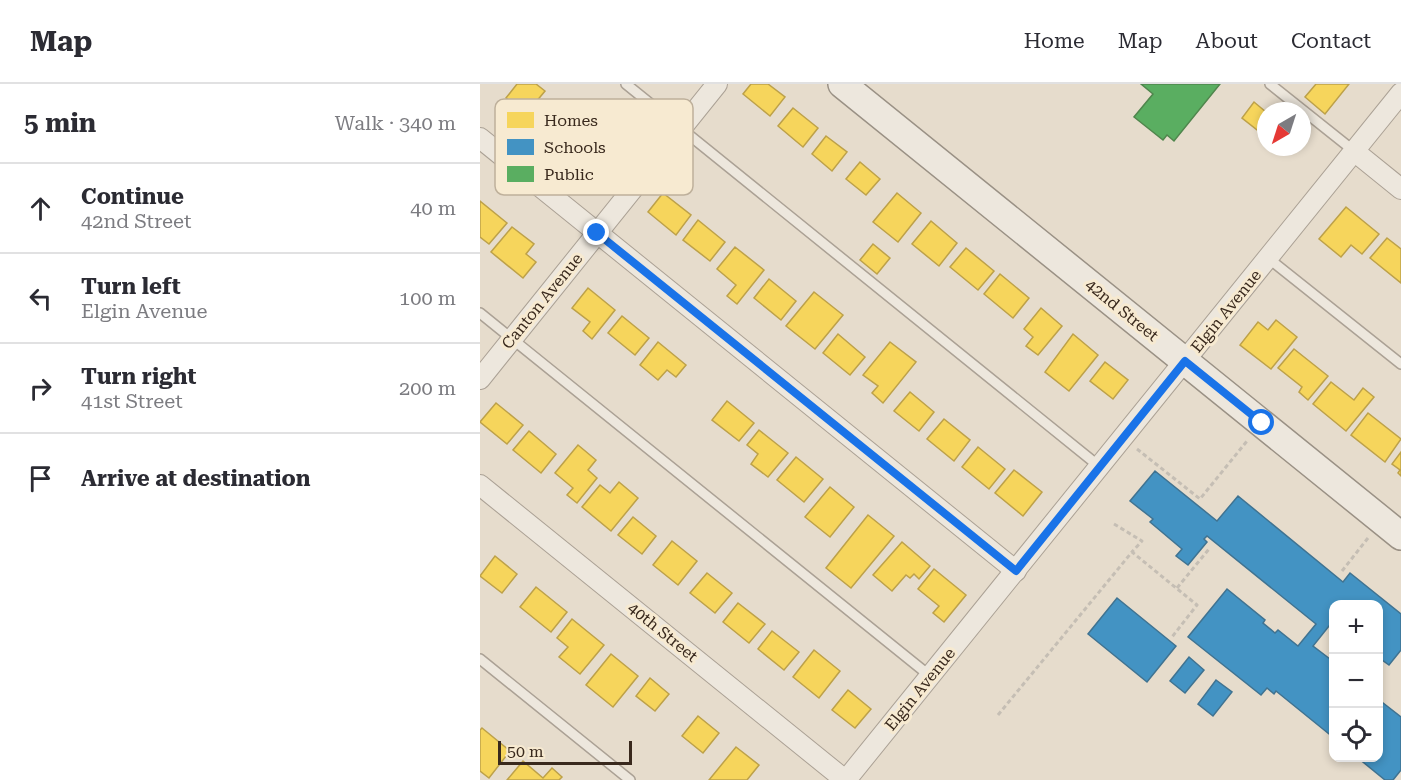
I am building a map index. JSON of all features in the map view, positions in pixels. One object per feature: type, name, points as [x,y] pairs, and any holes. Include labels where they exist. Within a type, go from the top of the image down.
[{"type":"street","name":"Canton Avenue","points":[[693,115],[717,84]]},
{"type":"street","name":"42nd Street","points":[[842,84],[1392,528]]},
{"type":"street","name":"Elgin Avenue","points":[[846,780],[1401,93]]},
{"type":"street","points":[[480,138],[495,150]]},
{"type":"street","points":[[1354,151],[1401,189]]},
{"type":"street","points":[[550,195],[1016,571]]},
{"type":"street","name":"Canton Avenue","points":[[480,379],[628,195]]},
{"type":"street","name":"40th Street","points":[[480,485],[846,780]]},
{"type":"lane","points":[[626,84],[645,99]]},
{"type":"lane","points":[[1270,84],[1354,151]]},
{"type":"lane","points":[[693,138],[1100,467]]},
{"type":"lane","points":[[1268,258],[1401,364]]},
{"type":"lane","points":[[480,313],[930,676]]},
{"type":"lane","points":[[480,659],[630,780]]},
{"type":"path","points":[[1123,437],[1200,499],[1262,423]]},
{"type":"path","points":[[998,715],[1142,541],[1114,524]]},
{"type":"path","points":[[1342,571],[1392,528]]},
{"type":"path","points":[[1177,588],[1209,549]]},
{"type":"path","points":[[1132,552],[1197,605],[1172,637]]},
{"type":"building: Homes","points":[[517,84],[536,84],[545,91],[538,99],[506,98]]},
{"type":"building: Homes","points":[[751,84],[768,84],[785,97],[770,116],[743,94]]},
{"type":"building: Homes","points":[[1316,84],[1349,84],[1325,114],[1305,97]]},
{"type":"building: Homes","points":[[1254,102],[1257,104],[1257,130],[1242,118]]},
{"type":"building: Homes","points":[[793,108],[818,128],[803,147],[778,126]]},
{"type":"building: Homes","points":[[826,136],[847,152],[832,171],[812,154]]},
{"type":"building: Homes","points":[[860,162],[880,179],[866,195],[846,179]]},
{"type":"building: Homes","points":[[897,193],[921,213],[898,242],[873,222]]},
{"type":"building: Homes","points":[[661,195],[666,195],[691,215],[676,235],[648,212]]},
{"type":"building: Homes","points":[[480,201],[507,223],[489,244],[480,237]]},
{"type":"building: Homes","points":[[1346,207],[1379,234],[1362,254],[1351,245],[1341,257],[1319,239]]},
{"type":"building: Homes","points":[[698,220],[725,242],[710,261],[683,240]]},
{"type":"building: Homes","points":[[931,221],[957,243],[939,266],[912,244]]},
{"type":"building: Homes","points":[[512,227],[534,244],[526,254],[536,262],[523,278],[491,252]]},
{"type":"building: Homes","points":[[1387,238],[1401,249],[1401,283],[1370,258]]},
{"type":"building: Homes","points":[[873,244],[890,258],[877,274],[860,260]]},
{"type":"building: Homes","points":[[735,247],[764,270],[737,304],[727,296],[736,285],[717,269]]},
{"type":"building: Homes","points":[[966,248],[994,271],[978,290],[950,267]]},
{"type":"building: Homes","points":[[1000,274],[1029,298],[1013,318],[984,294]]},
{"type":"building: Homes","points":[[769,279],[796,301],[781,320],[754,298]]},
{"type":"building: Homes","points":[[588,288],[615,310],[592,339],[583,331],[590,322],[572,308]]},
{"type":"building: Homes","points":[[814,292],[843,315],[815,349],[786,326]]},
{"type":"building: Homes","points":[[1041,308],[1062,326],[1038,355],[1026,346],[1033,337],[1024,329]]},
{"type":"building: Homes","points":[[622,316],[649,338],[635,355],[608,333]]},
{"type":"building: Homes","points":[[1276,320],[1297,337],[1271,369],[1240,345],[1258,322],[1268,330]]},
{"type":"building: Homes","points":[[838,334],[865,357],[850,375],[823,353]]},
{"type":"building: Homes","points":[[1073,334],[1098,355],[1069,391],[1045,372]]},
{"type":"building: Homes","points":[[658,342],[686,365],[676,377],[667,370],[658,380],[640,365]]},
{"type":"building: Homes","points":[[890,342],[916,362],[883,403],[872,393],[878,386],[863,375]]},
{"type":"building: Homes","points":[[1294,349],[1328,376],[1308,400],[1299,392],[1302,387],[1278,368]]},
{"type":"building: Homes","points":[[1105,362],[1128,380],[1113,399],[1090,381]]},
{"type":"building: Homes","points":[[1331,382],[1354,400],[1363,388],[1374,397],[1346,431],[1313,404]]},
{"type":"building: Homes","points":[[910,392],[934,412],[919,431],[894,411]]},
{"type":"building: Homes","points":[[727,401],[754,423],[739,441],[712,420]]},
{"type":"building: Homes","points":[[496,403],[523,425],[507,444],[480,422]]},
{"type":"building: Homes","points":[[1368,413],[1401,439],[1385,462],[1351,435]]},
{"type":"building: Homes","points":[[944,419],[970,440],[954,461],[927,439]]},
{"type":"building: Homes","points":[[759,430],[788,453],[768,477],[751,464],[758,454],[747,445]]},
{"type":"building: Homes","points":[[529,431],[556,454],[541,473],[513,450]]},
{"type":"building: Homes","points":[[578,445],[596,460],[588,470],[597,478],[577,503],[567,495],[573,488],[555,473]]},
{"type":"building: Homes","points":[[978,447],[1005,469],[989,489],[962,467]]},
{"type":"building: Homes","points":[[1401,452],[1401,476],[1398,473],[1400,470],[1392,464]]},
{"type":"building: Homes","points":[[796,457],[823,479],[804,502],[777,480]]},
{"type":"building: Homes","points":[[1014,470],[1042,492],[1023,516],[995,493]]},
{"type":"building: Homes","points":[[619,482],[638,498],[611,531],[582,507],[600,485],[610,493]]},
{"type":"building: Homes","points":[[830,487],[854,507],[830,537],[805,517]]},
{"type":"building: Homes","points":[[868,515],[894,536],[851,588],[826,568]]},
{"type":"building: Homes","points":[[633,517],[656,536],[642,554],[618,535]]},
{"type":"building: Homes","points":[[672,541],[697,561],[678,585],[653,565]]},
{"type":"building: Homes","points":[[902,542],[930,566],[919,579],[914,574],[910,578],[906,575],[892,591],[873,575]]},
{"type":"building: Homes","points":[[495,556],[517,574],[502,593],[480,576]]},
{"type":"building: Homes","points":[[934,569],[966,595],[944,622],[933,613],[939,606],[918,589]]},
{"type":"building: Homes","points":[[707,573],[732,593],[715,613],[690,593]]},
{"type":"building: Homes","points":[[536,587],[567,612],[551,632],[520,607]]},
{"type":"building: Homes","points":[[738,603],[765,624],[749,643],[723,622]]},
{"type":"building: Homes","points":[[572,619],[604,645],[580,674],[559,657],[568,647],[557,638]]},
{"type":"building: Homes","points":[[772,631],[799,652],[784,670],[758,649]]},
{"type":"building: Homes","points":[[814,650],[840,671],[819,698],[793,677]]},
{"type":"building: Homes","points":[[611,654],[638,676],[613,707],[586,685]]},
{"type":"building: Homes","points":[[650,678],[669,694],[655,711],[636,696]]},
{"type":"building: Homes","points":[[848,690],[871,709],[855,728],[832,710]]},
{"type":"building: Homes","points":[[698,716],[719,733],[703,753],[682,736]]},
{"type":"building: Homes","points":[[482,728],[510,751],[489,778],[480,771],[480,730]]},
{"type":"building: Homes","points":[[736,747],[759,765],[747,780],[709,780]]},
{"type":"building: Homes","points":[[523,761],[543,778],[552,768],[562,777],[559,780],[507,780]]},
{"type":"building: Schools","points":[[1155,471],[1217,521],[1238,496],[1343,582],[1350,573],[1401,614],[1401,650],[1389,665],[1383,661],[1383,600],[1329,600],[1329,626],[1313,646],[1329,658],[1329,734],[1276,691],[1274,694],[1267,688],[1261,695],[1188,637],[1227,589],[1265,620],[1263,623],[1275,633],[1278,630],[1298,646],[1316,624],[1207,536],[1204,539],[1207,542],[1188,565],[1176,556],[1182,549],[1150,522],[1153,519],[1130,501]]},
{"type":"building: Schools","points":[[1117,598],[1176,646],[1147,682],[1088,634]]},
{"type":"building: Schools","points":[[1189,657],[1204,670],[1185,693],[1170,681]]},
{"type":"building: Schools","points":[[1216,680],[1232,692],[1213,716],[1198,704]]},
{"type":"building: Schools","points":[[1383,703],[1401,717],[1401,770],[1393,780],[1385,780],[1363,762],[1383,762]]},
{"type":"building: Public","points":[[1141,84],[1220,84],[1174,141],[1167,135],[1163,140],[1134,117],[1153,94]]},
{"type":"route","points":[[597,233],[1016,571],[1185,361],[1262,423]]}]
